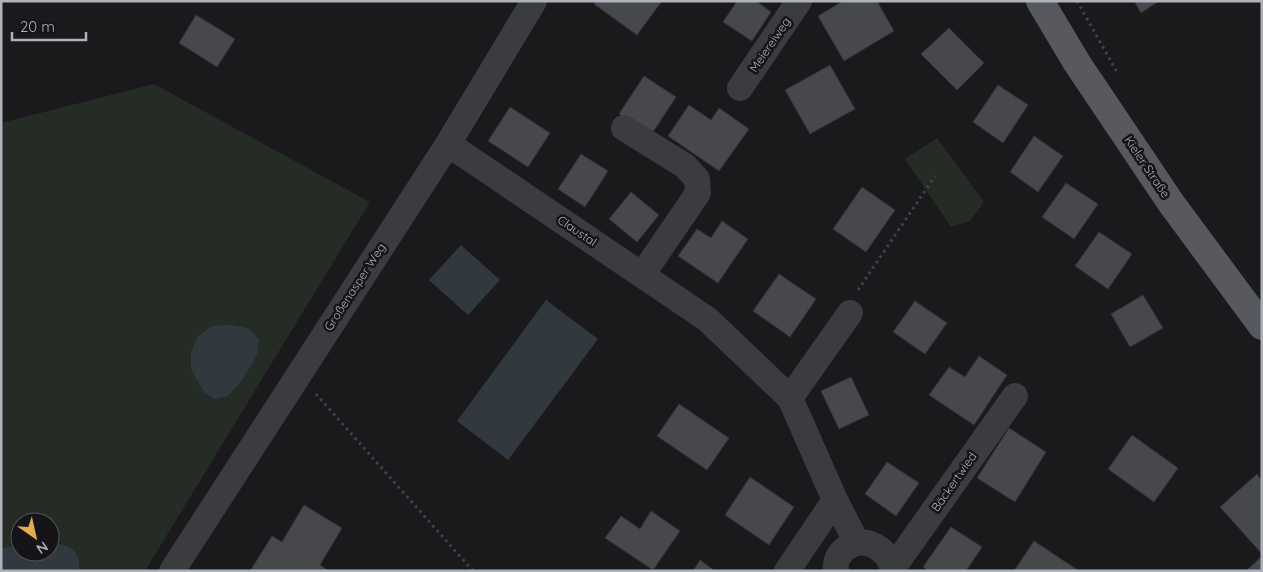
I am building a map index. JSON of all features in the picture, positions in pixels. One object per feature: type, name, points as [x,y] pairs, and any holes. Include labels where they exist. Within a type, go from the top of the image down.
[{"type":"main road","name":"Kieler Straße","points":[[1040,1],[1077,63],[1171,203],[1262,326]]},
{"type":"street","name":"Meiereiweg","points":[[740,88],[799,1]]},
{"type":"street","name":"Großenasper Weg","points":[[172,571],[448,144],[527,4]]},
{"type":"street","points":[[624,128],[684,166],[697,179],[698,193],[642,275]]},
{"type":"street","name":"Claustal","points":[[448,144],[707,319],[790,398]]},
{"type":"street","points":[[850,313],[790,398],[835,500],[857,543]]},
{"type":"street","name":"Bäckertwied","points":[[893,569],[1015,396]]},
{"type":"street","points":[[787,571],[835,500]]},
{"type":"street","points":[[836,571],[835,566],[841,552],[857,543],[867,543],[876,546],[890,559],[893,569]]},
{"type":"path","points":[[850,313],[850,301],[935,176]]},
{"type":"path","points":[[299,374],[473,571]]},
{"type":"shaded area","points":[[154,84],[370,202],[145,571],[79,571],[80,564],[60,543],[60,512],[10,512],[10,547],[1,548],[1,123]]},
{"type":"shaded area","points":[[937,138],[984,202],[970,221],[951,227],[905,159]]},
{"type":"shaded area","points":[[461,245],[500,280],[468,315],[429,280]]},
{"type":"shaded area","points":[[546,300],[598,339],[508,460],[457,421]]},
{"type":"shaded area","points":[[231,325],[248,328],[259,339],[257,355],[240,383],[227,396],[215,399],[204,392],[191,369],[191,353],[198,336],[212,326]]},
{"type":"shaded area","points":[[60,544],[68,547],[76,554],[80,564],[79,571],[1,571],[1,548],[10,547],[10,562],[60,562]]},
{"type":"building","points":[[596,1],[662,1],[637,35],[594,4]]},
{"type":"building","points":[[737,1],[756,1],[771,12],[752,41],[723,22]]},
{"type":"building","points":[[843,1],[877,1],[894,31],[844,61],[818,16]]},
{"type":"building","points":[[1134,1],[1159,1],[1141,13]]},
{"type":"building","points":[[196,15],[235,39],[217,67],[179,43]]},
{"type":"building","points":[[949,28],[984,63],[957,90],[921,54]]},
{"type":"building","points":[[830,65],[855,109],[810,134],[785,90]]},
{"type":"building","points":[[644,76],[676,97],[651,135],[619,114]]},
{"type":"building","points":[[998,85],[1028,105],[1003,143],[973,122]]},
{"type":"building","points":[[689,105],[711,120],[719,108],[749,129],[719,171],[668,136]]},
{"type":"building","points":[[510,107],[550,133],[528,167],[488,141]]},
{"type":"building","points":[[1034,136],[1063,156],[1038,192],[1010,172]]},
{"type":"building","points":[[581,154],[608,171],[585,207],[558,189]]},
{"type":"building","points":[[1066,183],[1098,204],[1074,239],[1042,217]]},
{"type":"building","points":[[862,187],[895,210],[866,252],[833,229]]},
{"type":"building","points":[[631,192],[659,215],[637,242],[609,219]]},
{"type":"building","points":[[722,221],[748,239],[718,283],[678,256],[697,229],[711,238]]},
{"type":"building","points":[[1099,232],[1132,254],[1108,289],[1075,266]]},
{"type":"building","points":[[779,274],[816,299],[790,337],[753,311]]},
{"type":"building","points":[[1143,295],[1163,328],[1130,347],[1111,314]]},
{"type":"building","points":[[915,301],[947,323],[925,354],[893,332]]},
{"type":"building","points":[[979,356],[1007,375],[974,425],[929,395],[949,367],[965,377]]},
{"type":"building","points":[[851,377],[869,415],[839,429],[821,391]]},
{"type":"building","points":[[679,404],[729,438],[707,470],[657,436]]},
{"type":"building","points":[[1009,428],[1046,452],[1015,502],[977,478]]},
{"type":"building","points":[[1132,435],[1178,468],[1154,502],[1108,469]]},
{"type":"building","points":[[887,462],[919,483],[896,516],[865,494]]},
{"type":"building","points":[[1257,474],[1262,481],[1262,554],[1220,507]]},
{"type":"building","points":[[750,477],[794,507],[769,545],[725,515]]},
{"type":"building","points":[[304,505],[342,528],[320,565],[329,571],[250,571],[272,536],[282,542]]},
{"type":"building","points":[[651,511],[680,531],[653,570],[605,538],[621,516],[640,529]]},
{"type":"building","points":[[951,527],[982,547],[966,571],[928,571],[923,567]]},
{"type":"building","points":[[1034,541],[1079,571],[1014,571]]},
{"type":"building","points":[[1262,556],[1262,571],[1246,571]]},
{"type":"building","points":[[700,560],[715,571],[693,571]]}]
